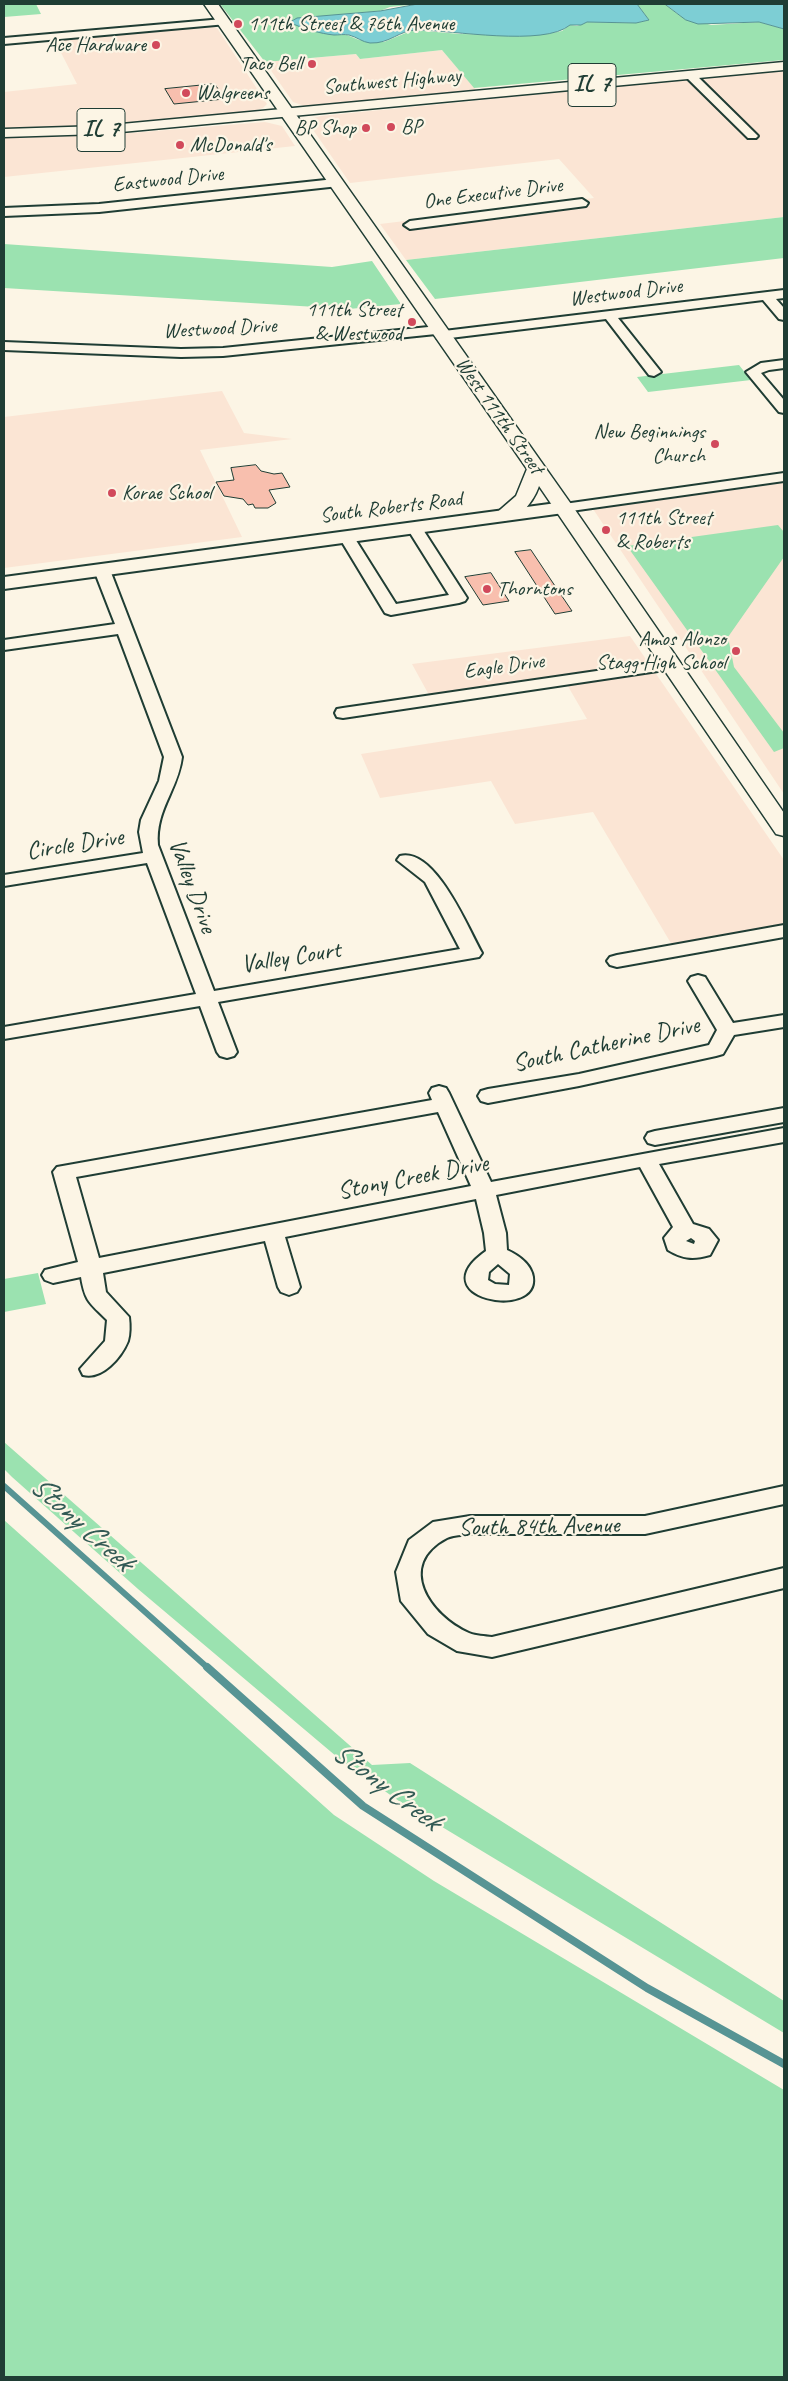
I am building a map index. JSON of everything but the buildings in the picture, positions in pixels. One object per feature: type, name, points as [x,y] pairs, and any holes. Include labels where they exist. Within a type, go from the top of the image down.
[{"type":"main road","name":"West 111th Street","points":[[211,4],[564,508],[784,829]]},
{"type":"main road","name":"Southwest Highway","points":[[4,133],[100,130],[784,66]]},
{"type":"main road","points":[[503,516],[528,496],[536,469]]},
{"type":"street","points":[[4,41],[223,22]]},
{"type":"street","points":[[690,75],[752,136]]},
{"type":"street","name":"Eastwood Drive","points":[[4,212],[100,208],[335,183]]},
{"type":"street","name":"One Executive Drive","points":[[410,225],[582,203]]},
{"type":"street","name":"Westwood Drive","points":[[4,346],[181,353],[223,352],[609,315],[784,294]]},
{"type":"street","points":[[766,296],[784,316]]},
{"type":"street","points":[[609,315],[654,372]]},
{"type":"street","points":[[784,364],[766,366],[753,372],[778,394],[784,409]]},
{"type":"street","name":"South Roberts Road","points":[[4,583],[784,477]]},
{"type":"street","points":[[347,537],[391,610],[459,598],[415,528]]},
{"type":"street","name":"Valley Drive","points":[[102,570],[173,757],[171,777],[148,820],[147,836],[153,857],[227,1052]]},
{"type":"street","points":[[4,645],[124,628]]},
{"type":"street","name":"Eagle Drive","points":[[343,712],[672,665]]},
{"type":"street","name":"Circle Drive","points":[[4,882],[153,857]]},
{"type":"street","name":"Valley Court","points":[[4,1032],[472,953],[432,879],[406,860]]},
{"type":"street","points":[[617,960],[784,931]]},
{"type":"street","points":[[698,981],[727,1030]]},
{"type":"street","name":"South Catherine Drive","points":[[488,1096],[580,1080],[716,1050],[727,1030],[784,1021]]},
{"type":"street","points":[[90,1369],[114,1349],[119,1333],[118,1316],[95,1295],[91,1268],[64,1172],[441,1098],[485,1192],[496,1229],[497,1254]]},
{"type":"street","points":[[655,1138],[736,1133],[784,1115]]},
{"type":"street","name":"Stony Creek Drive","points":[[53,1275],[646,1159],[736,1133],[784,1135]]},
{"type":"street","points":[[646,1159],[686,1231]]},
{"type":"street","points":[[273,1232],[289,1288]]},
{"type":"street","name":"South 84th Avenue","points":[[784,1495],[645,1525],[470,1525],[442,1529],[418,1547],[408,1572],[414,1601],[437,1628],[466,1644],[492,1647],[784,1578]]},
{"type":"shaded area","points":[[205,25],[217,28],[267,104],[263,108],[253,111],[104,125],[4,129],[4,92],[77,84],[53,37]]},
{"type":"shaded area","points":[[442,50],[477,91],[305,106],[293,102],[265,62],[356,54],[360,59]]},
{"type":"shaded area","points":[[784,70],[784,217],[406,260],[380,224],[594,198],[559,159],[350,183],[309,124],[313,118],[321,116]]},
{"type":"shaded area","points":[[265,122],[282,126],[295,146],[4,177],[4,138],[106,135]]},
{"type":"shaded area","name":"Korae School","points":[[222,391],[244,433],[292,439],[200,450],[242,537],[4,568],[4,417]]},
{"type":"shaded area","name":"Amos Alonzo Stagg High School","points":[[784,483],[784,794],[593,509]]},
{"type":"shaded area","points":[[630,636],[784,860],[784,931],[675,950],[593,812],[515,824],[491,781],[380,798],[361,754],[587,719],[562,676],[429,695],[412,664]]},
{"type":"green space","points":[[4,4],[36,4],[41,14],[4,17]]},
{"type":"green space","points":[[220,4],[418,4],[390,7],[380,11],[292,20],[291,23],[332,35],[347,35],[359,40],[384,42],[413,30],[460,34],[529,35],[562,31],[570,25],[577,26],[587,22],[636,23],[649,20],[637,4],[665,4],[679,15],[711,25],[759,22],[784,29],[784,60],[474,88],[442,50],[360,59],[356,54],[265,62]]},
{"type":"green space","points":[[784,217],[784,258],[435,299],[406,260]]},
{"type":"green space","points":[[4,244],[332,267],[372,261],[401,304],[349,309],[4,288]]},
{"type":"green space","points":[[739,365],[751,380],[648,392],[637,377]]},
{"type":"green space","points":[[778,525],[784,532],[784,557],[728,637],[734,667],[784,733],[784,748],[774,752],[627,546]]},
{"type":"green space","points":[[38,1273],[46,1304],[4,1312],[4,1279]]},
{"type":"green space","points":[[4,1442],[372,1765],[410,1763],[784,2001],[784,2033],[399,1801],[343,1762],[138,1589],[12,1477],[4,1469]]},
{"type":"green space","points":[[4,1520],[334,1815],[434,1881],[784,2090],[784,2377],[4,2377]]},
{"type":"water","points":[[418,4],[637,4],[649,20],[636,23],[587,22],[581,25],[570,25],[557,32],[519,36],[417,30],[405,32],[377,43],[364,42],[349,35],[334,35],[311,30],[290,22],[297,18],[380,11]]},
{"type":"water","points":[[665,4],[784,4],[784,29],[759,22],[698,24],[686,20]]},
{"type":"waterway","name":"Stony Creek","points":[[4,1486],[208,1668]]},
{"type":"waterway","name":"Stony Creek","points":[[207,1667],[363,1806],[647,1988],[784,2064]]},
{"type":"place","name":"111th Street & 76th Avenue","points":[[238,24]]},
{"type":"place","name":"Ace Hardware","points":[[156,45]]},
{"type":"place","name":"Taco Bell","points":[[312,64]]},
{"type":"place","name":"Walgreens","points":[[186,93]]},
{"type":"place","name":"BP","points":[[391,127]]},
{"type":"place","name":"BP Shop","points":[[366,128]]},
{"type":"place","name":"McDonald's","points":[[180,145]]},
{"type":"place","name":"111th Street & Westwood","points":[[412,322]]},
{"type":"place","name":"New Beginnings Church","points":[[715,444]]},
{"type":"place","name":"Korae School","points":[[112,493]]},
{"type":"place","name":"111th Street & Roberts","points":[[606,530]]},
{"type":"place","name":"Thorntons","points":[[487,589]]},
{"type":"place","name":"Amos Alonzo Stagg High School","points":[[736,651]]}]
